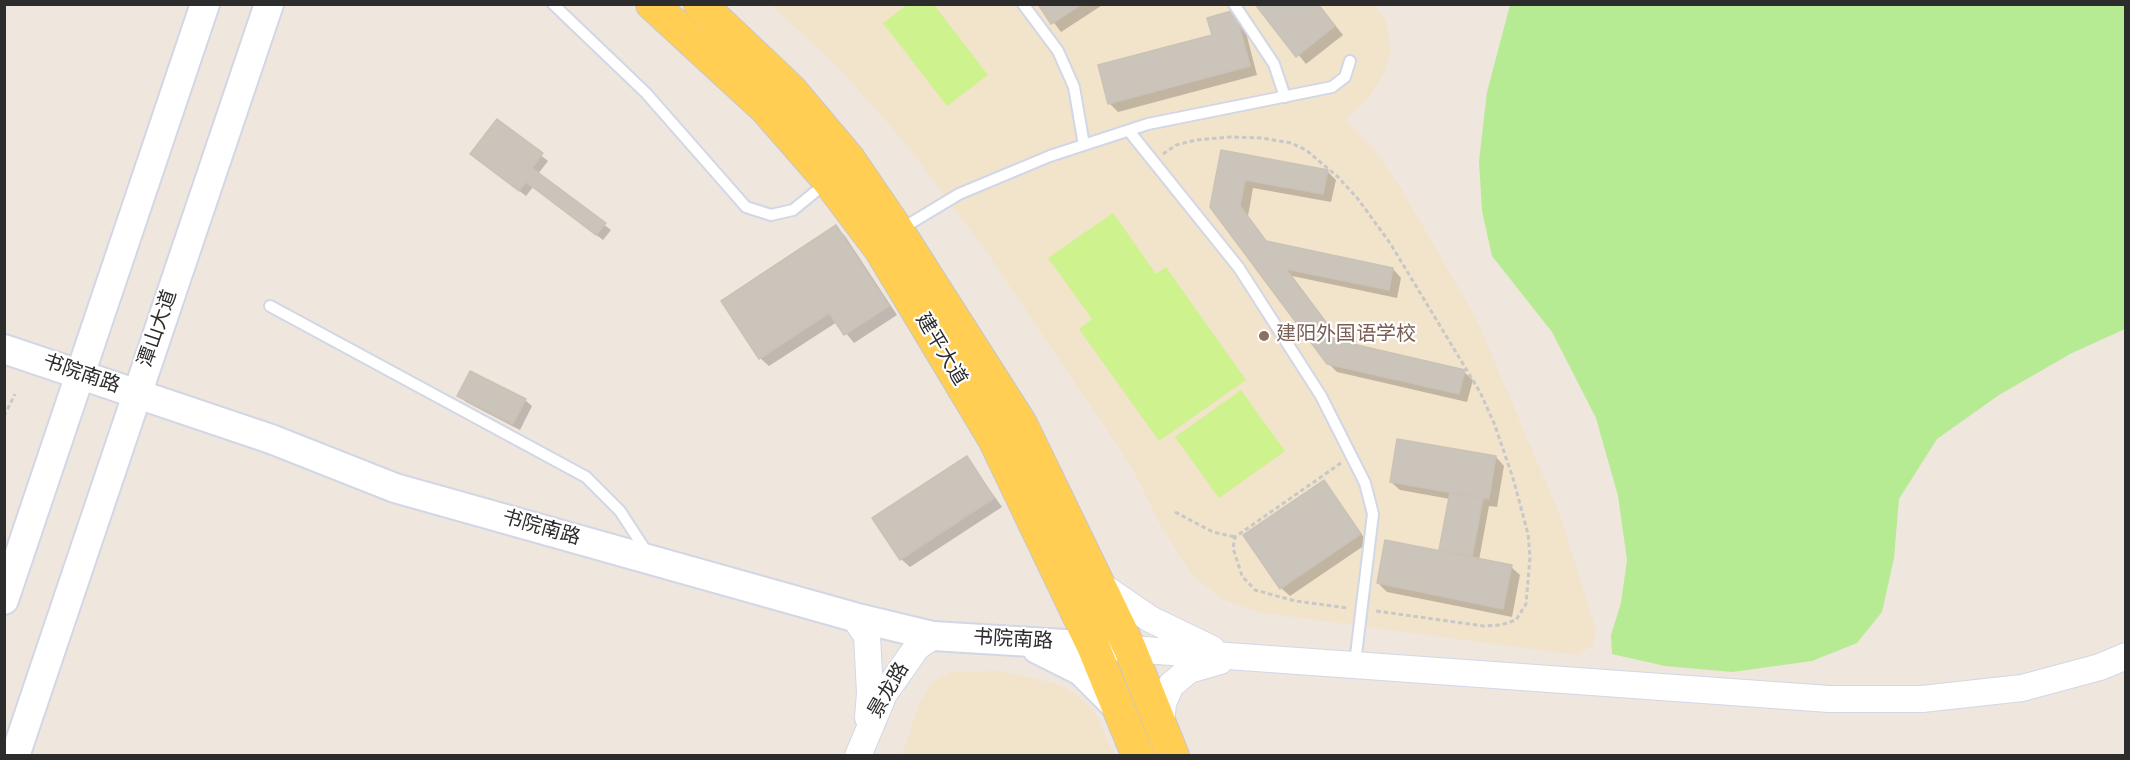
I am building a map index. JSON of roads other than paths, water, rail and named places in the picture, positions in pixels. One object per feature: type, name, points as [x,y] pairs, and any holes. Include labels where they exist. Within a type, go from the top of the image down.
[{"type":"main road","points":[[4,600],[206,4]]},
{"type":"main road","name":"潭山大道","points":[[15,756],[269,4]]},
{"type":"main road","name":"建平大道","points":[[652,4],[766,110],[828,180],[880,249],[994,439],[1093,646],[1138,756]]},
{"type":"main road","name":"建平大道","points":[[700,4],[790,89],[849,159],[1022,424],[1130,649],[1173,756]]},
{"type":"main road","name":"书院南路","points":[[4,349],[78,383],[134,402],[267,454],[854,617],[933,636],[1130,649]]},
{"type":"main road","points":[[4,368],[78,383]]},
{"type":"main road","points":[[1015,641],[1036,637],[1060,626],[1068,611],[1061,578]]},
{"type":"main road","points":[[1015,641],[1056,657],[1081,671],[1094,681],[1119,709]]},
{"type":"street","points":[[1098,583],[1158,624],[1235,658]]},
{"type":"street","points":[[854,617],[867,636],[870,693],[867,731]]},
{"type":"street","name":"景龙路","points":[[858,756],[884,694],[917,647],[933,636]]},
{"type":"street","points":[[1130,649],[1235,658],[1355,663],[1829,699],[1922,699],[2022,688],[2100,667],[2126,656]]},
{"type":"street","points":[[1161,726],[1163,703],[1171,685],[1179,676],[1210,663],[1235,658]]},
{"type":"lane","points":[[553,4],[646,93],[746,207],[771,215],[793,210],[828,180]]},
{"type":"lane","points":[[1023,4],[1058,51],[1070,78],[1084,145]]},
{"type":"lane","points":[[1234,4],[1274,64],[1285,97]]},
{"type":"lane","points":[[898,231],[959,194],[1028,164],[1129,130],[1332,87],[1345,77],[1350,61]]},
{"type":"lane","points":[[1129,130],[1239,268],[1321,396],[1365,483],[1373,514],[1355,663]]},
{"type":"lane","points":[[270,306],[586,477],[620,511],[651,560]]},
{"type":"place","name":"建阳外国语学校","points":[[1264,336]]}]
